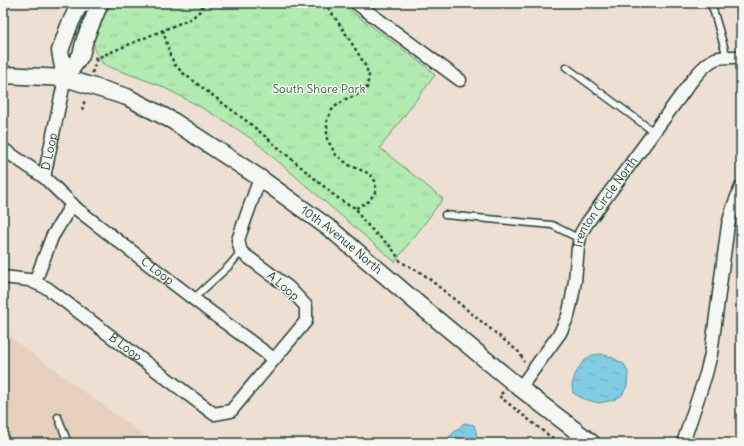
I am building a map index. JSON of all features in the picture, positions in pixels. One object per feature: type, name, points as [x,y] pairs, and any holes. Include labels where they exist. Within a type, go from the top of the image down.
[{"type":"street","points":[[65,78],[60,51],[78,7],[84,3]]},
{"type":"street","points":[[65,78],[81,55],[85,39],[100,3]]},
{"type":"street","points":[[356,3],[460,80]]},
{"type":"street","name":"Trenton Circle North","points":[[516,384],[560,333],[568,316],[572,298],[578,247],[581,233],[587,223],[703,67],[715,59],[741,57]]},
{"type":"street","name":"10th Avenue North","points":[[3,75],[65,78],[127,97],[173,121],[260,178],[333,231],[423,308],[516,384],[592,443]]},
{"type":"street","name":"D Loop","points":[[3,149],[44,177],[65,78]]},
{"type":"street","name":"C Loop","points":[[44,177],[78,210],[193,299],[274,359]]},
{"type":"street","points":[[241,252],[238,240],[260,178]]},
{"type":"street","points":[[683,443],[711,354],[728,226],[741,186]]},
{"type":"street","points":[[3,277],[35,282],[52,237],[72,204]]},
{"type":"street","name":"A Loop","points":[[214,414],[231,411],[306,321],[306,306],[288,287],[241,252]]},
{"type":"street","name":"B Loop","points":[[35,282],[47,288],[214,414]]},
{"type":"lane","points":[[708,3],[713,9],[727,57]]},
{"type":"lane","points":[[566,67],[654,133]]},
{"type":"lane","points":[[445,215],[552,225],[580,239]]},
{"type":"lane","points":[[193,299],[228,267],[241,252]]},
{"type":"lane","points":[[58,417],[68,443]]},
{"type":"path","points":[[81,55],[97,58],[192,18],[200,11],[204,3]]},
{"type":"path","points":[[325,3],[364,63],[369,75],[367,88],[333,108],[327,120],[327,139],[336,155],[349,165],[370,174],[375,182],[376,191],[369,201],[356,208]]},
{"type":"path","points":[[163,30],[170,55],[175,65],[183,74],[253,126],[335,196],[348,205],[356,208],[361,218],[391,247],[401,262],[422,273],[520,354],[524,362],[516,384],[499,396],[558,443]]},
{"type":"shaded area","points":[[3,332],[154,443],[3,443]]},
{"type":"green space","name":"South Shore Park","points":[[114,3],[340,3],[428,68],[435,75],[380,148],[443,199],[395,262],[252,139],[223,120],[161,86],[102,63],[95,51],[93,39],[104,14]]},
{"type":"water","points":[[601,354],[611,357],[624,364],[628,372],[627,386],[622,395],[614,400],[599,403],[584,399],[573,393],[572,385],[575,375],[582,363],[592,355]]},
{"type":"water","points":[[464,423],[474,425],[479,443],[445,443],[449,437]]}]
